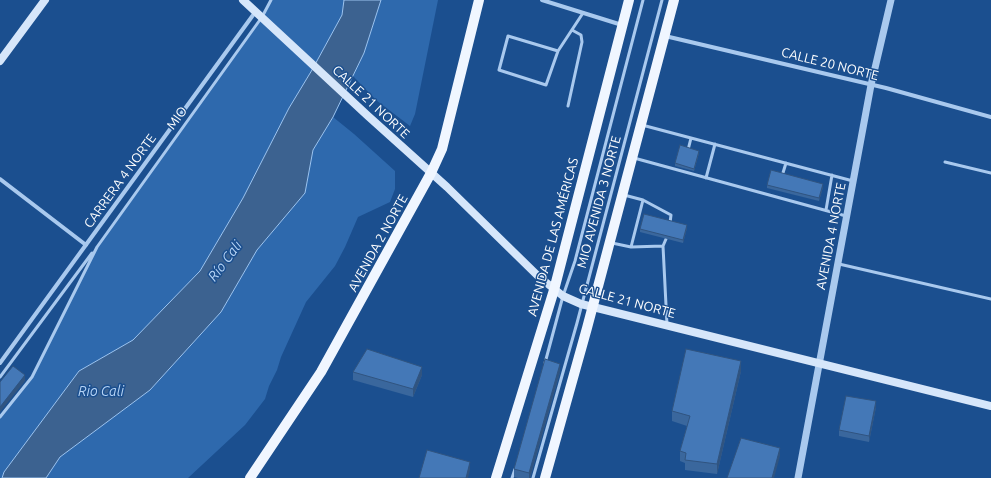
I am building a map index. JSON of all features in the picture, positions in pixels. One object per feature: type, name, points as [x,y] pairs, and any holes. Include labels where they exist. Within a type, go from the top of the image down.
[{"type":"main road","points":[[0,60],[45,0]]},
{"type":"main road","name":"CALLE 21 NORTE","points":[[244,0],[431,173],[538,276],[563,296],[581,304],[991,406]]},
{"type":"main road","name":"AVENIDA 2 NORTE","points":[[250,478],[321,372],[431,173],[442,149],[479,0]]},
{"type":"main road","name":"AVENIDA DE LAS AMÉRICAS","points":[[496,478],[554,290],[629,0]]},
{"type":"main road","points":[[545,478],[593,306],[674,0]]},
{"type":"street","points":[[542,0],[622,25]]},
{"type":"street","name":"AVENIDA 4 NORTE","points":[[798,478],[871,85],[891,0]]},
{"type":"street","name":"CARRERA 4 NORTE","points":[[0,363],[86,245],[259,14]]},
{"type":"street","name":"CALLE 20 NORTE","points":[[664,36],[871,85],[991,117]]},
{"type":"street","points":[[0,179],[86,245]]},
{"type":"lane","name":"MIO","points":[[0,377],[97,246],[259,14],[271,0]]},
{"type":"lane","name":"MIO AVENIDA 3 NORTE","points":[[544,367],[563,296],[575,261],[643,0]]},
{"type":"lane","name":"MIO AVENIDA 3 NORTE","points":[[533,478],[662,0]]},
{"type":"lane","points":[[558,51],[508,36],[499,70],[546,84],[558,51],[583,13]]},
{"type":"lane","points":[[568,106],[582,42],[581,34],[572,30]]},
{"type":"lane","points":[[640,125],[853,181]]},
{"type":"lane","points":[[688,150],[691,138]]},
{"type":"lane","points":[[706,178],[715,144]]},
{"type":"lane","points":[[632,158],[683,170],[706,178],[847,216]]},
{"type":"lane","points":[[945,162],[991,174]]},
{"type":"lane","points":[[782,176],[786,163]]},
{"type":"lane","points":[[826,210],[832,175]]},
{"type":"lane","points":[[776,197],[778,191]]},
{"type":"lane","points":[[622,195],[643,200],[671,215],[670,223]]},
{"type":"lane","points":[[631,247],[643,200]]},
{"type":"lane","points":[[666,239],[663,246],[667,325]]},
{"type":"lane","points":[[610,243],[631,247],[663,246]]},
{"type":"lane","name":"MIO","points":[[0,417],[32,377],[97,246]]},
{"type":"lane","points":[[838,263],[991,299]]},
{"type":"lane","points":[[512,478],[517,463]]},
{"type":"shaded area","points":[[271,0],[344,0],[342,15],[289,108],[243,198],[200,271],[133,340],[79,371],[4,472],[2,478],[0,478],[0,417],[32,377],[97,247],[262,17]]},
{"type":"shaded area","points":[[381,0],[438,0],[415,114],[410,126],[376,100],[353,76],[364,53]]},
{"type":"shaded area","points":[[333,117],[395,171],[395,189],[390,202],[358,217],[335,266],[306,302],[281,357],[265,399],[245,425],[188,478],[46,478],[60,457],[150,390],[221,312],[257,250],[305,193],[313,150]]},
{"type":"water","name":"Rio Cali","points":[[344,0],[381,0],[364,53],[333,117],[313,150],[305,193],[257,250],[221,312],[150,390],[60,457],[46,478],[2,478],[4,472],[79,371],[133,340],[200,271],[243,198],[289,108],[342,15]]},
{"type":"building","points":[[680,145],[699,151],[694,169],[675,163]]},
{"type":"building","points":[[771,170],[823,184],[819,198],[767,185]]},
{"type":"building","points":[[644,214],[687,225],[683,240],[640,229]]},
{"type":"building","points":[[367,349],[422,367],[413,389],[353,372]]},
{"type":"building","points":[[686,349],[741,361],[717,464],[685,460],[686,453],[680,451],[690,416],[672,411]]},
{"type":"building","points":[[545,359],[560,364],[529,473],[514,469]]},
{"type":"building","points":[[13,366],[25,375],[0,407],[0,382]]},
{"type":"building","points":[[846,396],[876,401],[869,436],[839,430]]},
{"type":"building","points":[[741,438],[780,448],[772,478],[727,478]]},
{"type":"building","points":[[427,450],[470,462],[466,478],[419,478]]},
{"type":"water label","name":"Río Cali","points":[[225,261]]}]
